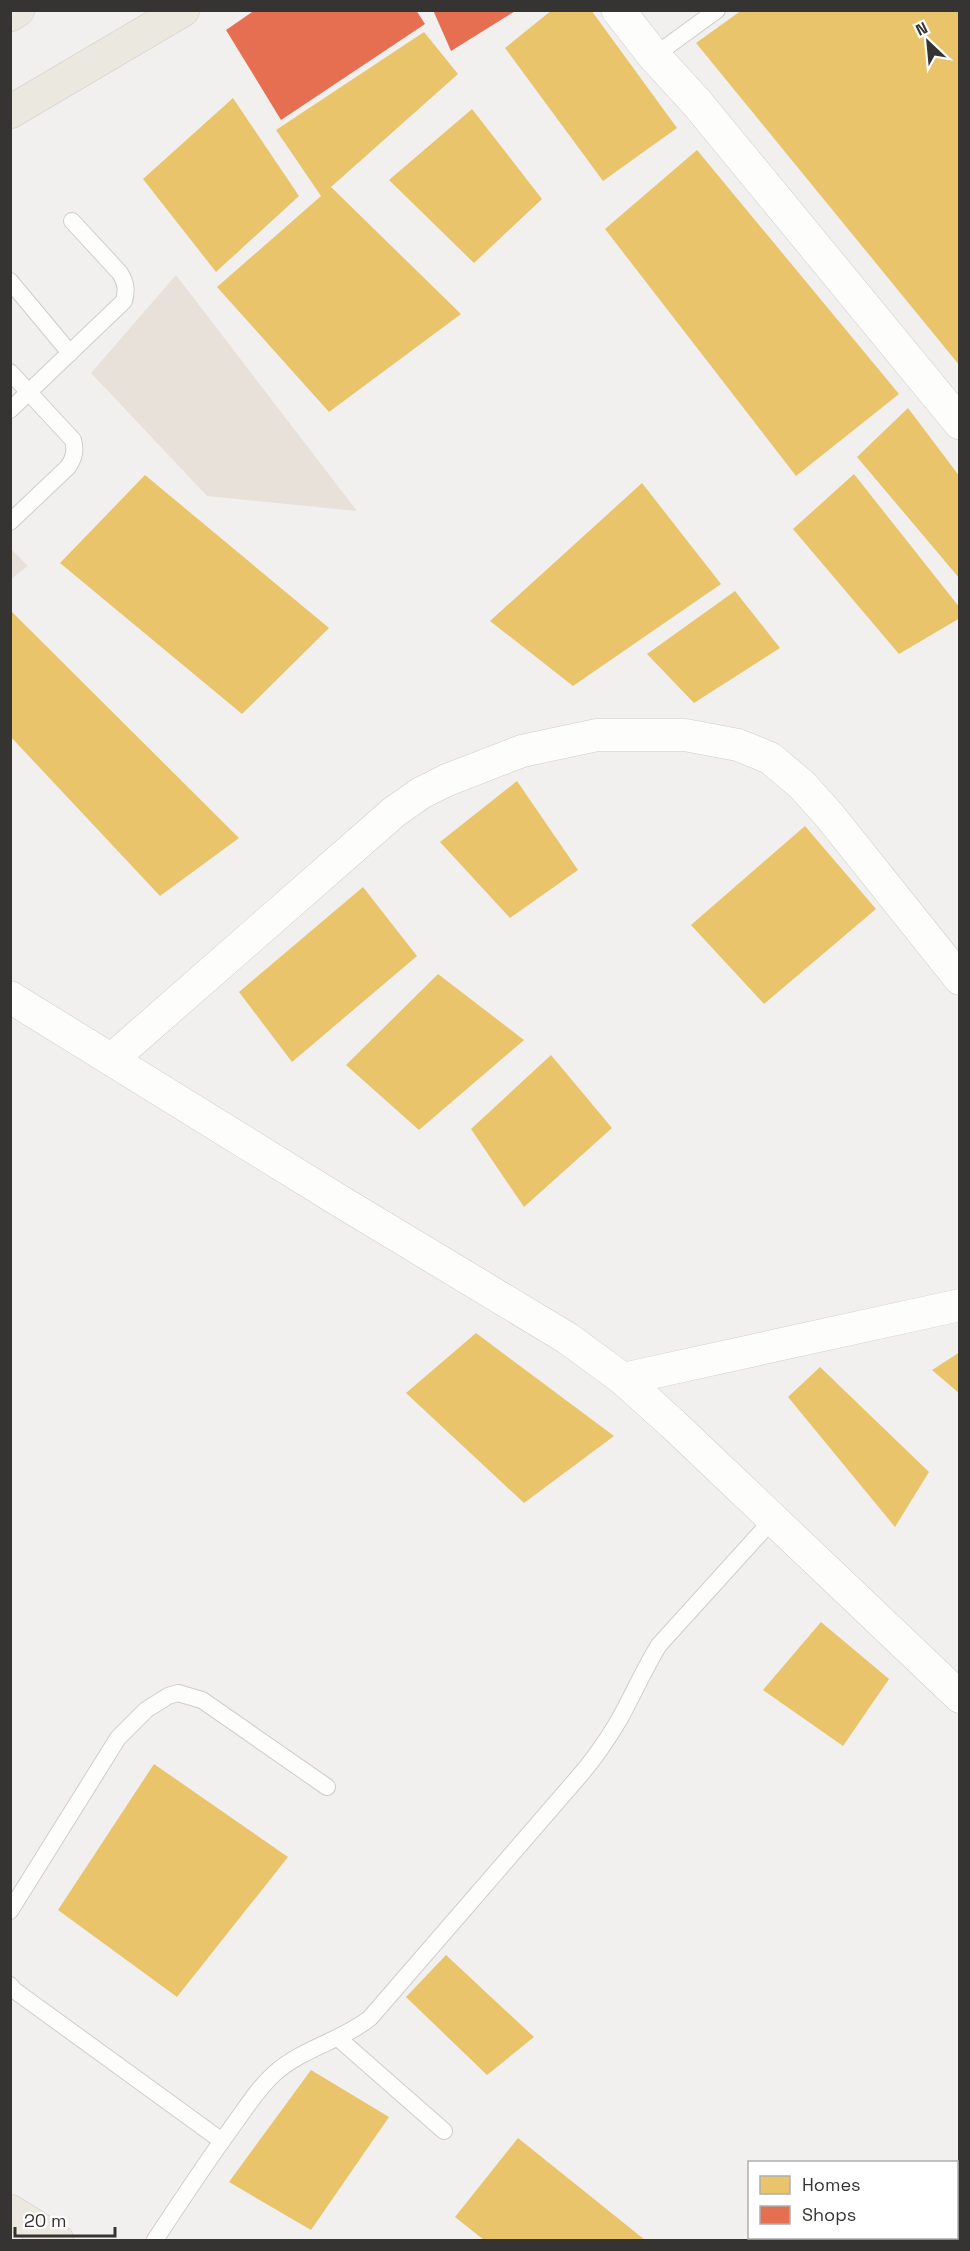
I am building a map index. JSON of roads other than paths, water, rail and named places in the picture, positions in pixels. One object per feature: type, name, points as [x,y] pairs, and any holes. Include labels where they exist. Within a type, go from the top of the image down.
[{"type":"main road","points":[[10,15],[18,10]]},
{"type":"main road","points":[[10,112],[183,10]]},
{"type":"main road","points":[[10,2211],[57,2241]]},
{"type":"street","points":[[618,10],[960,423]]},
{"type":"street","points":[[112,1059],[394,812],[421,793],[447,780],[522,751],[597,735],[685,735],[738,745],[770,758],[802,785],[829,814],[960,979]]},
{"type":"street","points":[[10,997],[567,1338],[623,1379],[774,1518],[960,1697]]},
{"type":"street","points":[[623,1379],[960,1305]]},
{"type":"lane","points":[[654,56],[717,10]]},
{"type":"lane","points":[[10,410],[124,301],[127,291],[120,273],[72,221]]},
{"type":"lane","points":[[10,281],[70,353]]},
{"type":"lane","points":[[10,372],[73,440],[75,450],[74,459],[68,467],[10,522]]},
{"type":"lane","points":[[155,2241],[261,2086],[293,2060],[356,2029],[382,2005],[597,1755],[659,1646],[674,1626],[774,1518]]},
{"type":"lane","points":[[10,1911],[118,1738],[146,1710],[168,1696],[178,1694],[202,1700],[327,1787]]},
{"type":"lane","points":[[10,1985],[222,2141]]},
{"type":"lane","points":[[338,2038],[444,2131]]}]
